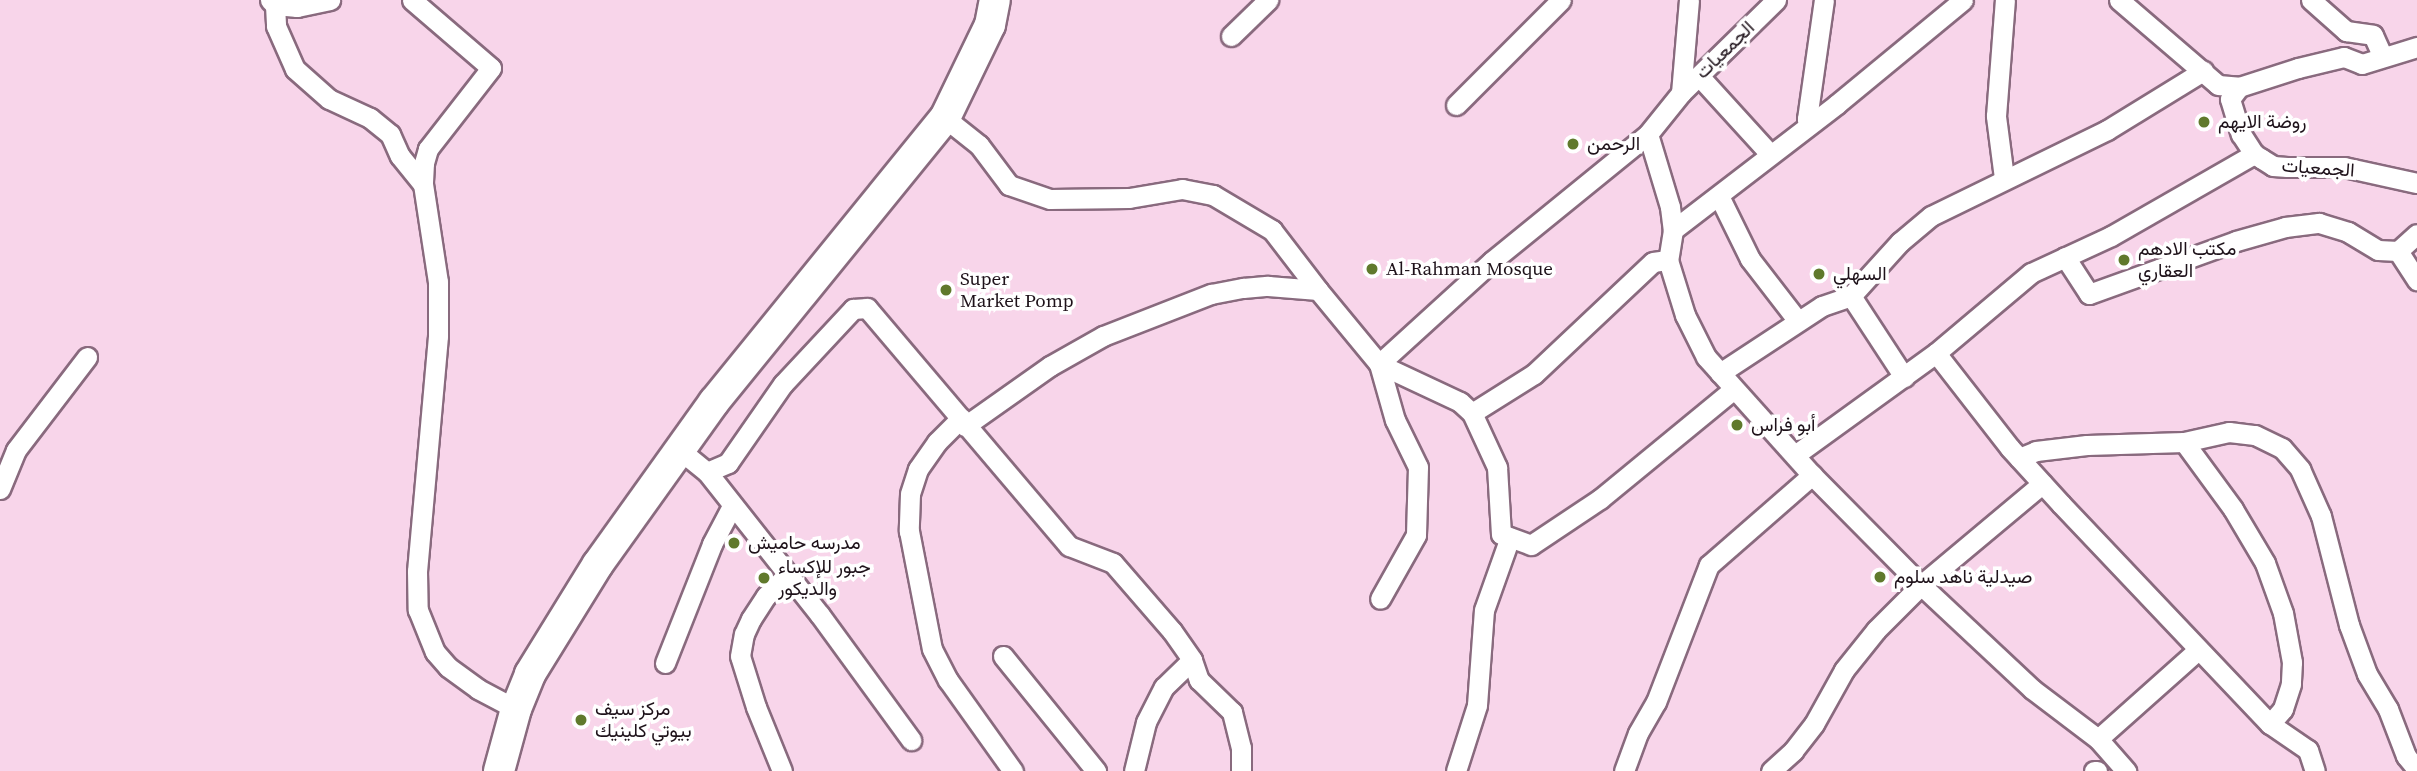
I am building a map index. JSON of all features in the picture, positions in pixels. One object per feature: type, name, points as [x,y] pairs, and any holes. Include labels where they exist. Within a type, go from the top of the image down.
[{"type":"main road","points":[[499,771],[516,709],[530,674],[598,564],[714,402],[945,118],[990,25],[995,0]]},
{"type":"street","points":[[330,0],[297,7],[272,2],[276,26],[295,69],[329,99],[370,118],[390,134],[400,156],[423,184]]},
{"type":"street","points":[[412,0],[491,68],[428,149],[423,184],[438,282],[438,336],[417,572],[418,610],[435,652],[448,667],[478,689],[516,709]]},
{"type":"street","points":[[1231,36],[1268,0]]},
{"type":"street","points":[[1456,105],[1561,0]]},
{"type":"street","name":"الجمعيات","points":[[1681,93],[1689,0]]},
{"type":"street","points":[[1810,124],[1807,119],[1824,0]]},
{"type":"street","points":[[1673,230],[1963,0]]},
{"type":"street","points":[[2004,178],[1996,116],[2005,0]]},
{"type":"street","points":[[2119,0],[2218,85],[2239,87],[2344,57],[2362,64],[2417,47]]},
{"type":"street","points":[[2311,0],[2346,31],[2372,35],[2383,57]]},
{"type":"street","name":"الجمعيات","points":[[1681,93],[1770,2]]},
{"type":"street","points":[[1720,373],[1822,306],[1851,296],[1900,242],[1931,216],[2140,112],[2203,71]]},
{"type":"street","points":[[1699,76],[1770,155]]},
{"type":"street","name":"الجمعيات","points":[[2239,87],[2230,99],[2241,134],[2254,154],[2273,166],[2344,167],[2417,183]]},
{"type":"street","points":[[1380,364],[1492,261],[1648,134],[1681,93]]},
{"type":"street","points":[[945,118],[979,145],[1009,185],[1050,199],[1129,198],[1182,189],[1213,195],[1272,230],[1380,364],[1460,402],[1472,413],[1497,467],[1501,534],[1531,545],[1600,499],[1734,389]]},
{"type":"street","points":[[1648,134],[1670,207],[1673,230],[1668,260],[1678,296],[1706,357],[1812,475],[1921,585],[2032,689],[2098,739],[2126,771]]},
{"type":"street","points":[[1795,455],[1936,353],[2031,272],[2111,236],[2254,154]]},
{"type":"street","points":[[1719,196],[1750,259],[1798,321]]},
{"type":"street","points":[[2065,257],[2088,294],[2236,241],[2285,227],[2319,222],[2348,232],[2378,250],[2398,251],[2417,234]]},
{"type":"street","points":[[2398,251],[2417,280]]},
{"type":"street","points":[[1472,413],[1534,374],[1653,262],[1668,260]]},
{"type":"street","points":[[1013,771],[948,680],[932,649],[909,531],[909,494],[918,469],[937,442],[963,422],[1050,366],[1145,317],[1210,294],[1243,288],[1268,286],[1318,290]]},
{"type":"street","points":[[1851,296],[1904,377]]},
{"type":"street","points":[[707,472],[728,463],[783,384],[853,309],[867,308],[1069,546],[1113,564],[1147,601],[1192,660],[1199,680],[1232,712],[1241,748],[1241,771]]},
{"type":"street","points":[[1936,353],[2042,484],[2270,724],[2308,750],[2315,771]]},
{"type":"street","points":[[0,489],[16,450],[87,357]]},
{"type":"street","points":[[1380,364],[1395,420],[1418,467],[1416,535],[1380,599]]},
{"type":"street","points":[[2019,458],[2035,452],[2087,445],[2184,442],[2229,432],[2255,435],[2283,449],[2300,469],[2321,516],[2349,625],[2367,674],[2388,709],[2406,756],[2417,769]]},
{"type":"street","points":[[2184,442],[2233,509],[2265,563],[2283,612],[2292,662],[2291,684],[2283,709],[2270,724]]},
{"type":"street","points":[[681,451],[707,472],[821,615],[911,740]]},
{"type":"street","points":[[1624,771],[1638,733],[1656,702],[1709,565],[1812,475]]},
{"type":"street","points":[[1771,771],[1793,751],[1814,724],[1854,656],[1921,585],[2042,484]]},
{"type":"street","points":[[665,663],[712,544],[732,506]]},
{"type":"street","points":[[1456,771],[1477,705],[1484,610],[1510,537]]},
{"type":"street","points":[[782,771],[756,707],[740,656],[744,634],[751,620],[766,596],[787,575]]},
{"type":"street","points":[[2098,739],[2198,650]]},
{"type":"street","points":[[1003,656],[1096,771]]},
{"type":"street","points":[[1134,771],[1146,722],[1164,687],[1192,660]]},
{"type":"place","name":"روضة الايهم","points":[[2204,122]]},
{"type":"place","name":"الرحمن","points":[[1573,144]]},
{"type":"place","name":"مكتب الادهم العقاري","points":[[2124,260]]},
{"type":"place","name":"Al-Rahman Mosque","points":[[1372,269]]},
{"type":"place","name":"السهلي","points":[[1819,274]]},
{"type":"place","name":"Super Market Pomp","points":[[946,290]]},
{"type":"place","name":"أبو فراس","points":[[1737,425]]},
{"type":"place","name":"مدرسه حاميش","points":[[734,543]]},
{"type":"place","name":"صيدلية ناهد سلوم","points":[[1880,577]]},
{"type":"place","name":"جبور للإكساء والديكور","points":[[764,578]]},
{"type":"place","name":"مركز سيف بيوتي كلينيك","points":[[581,720]]}]
